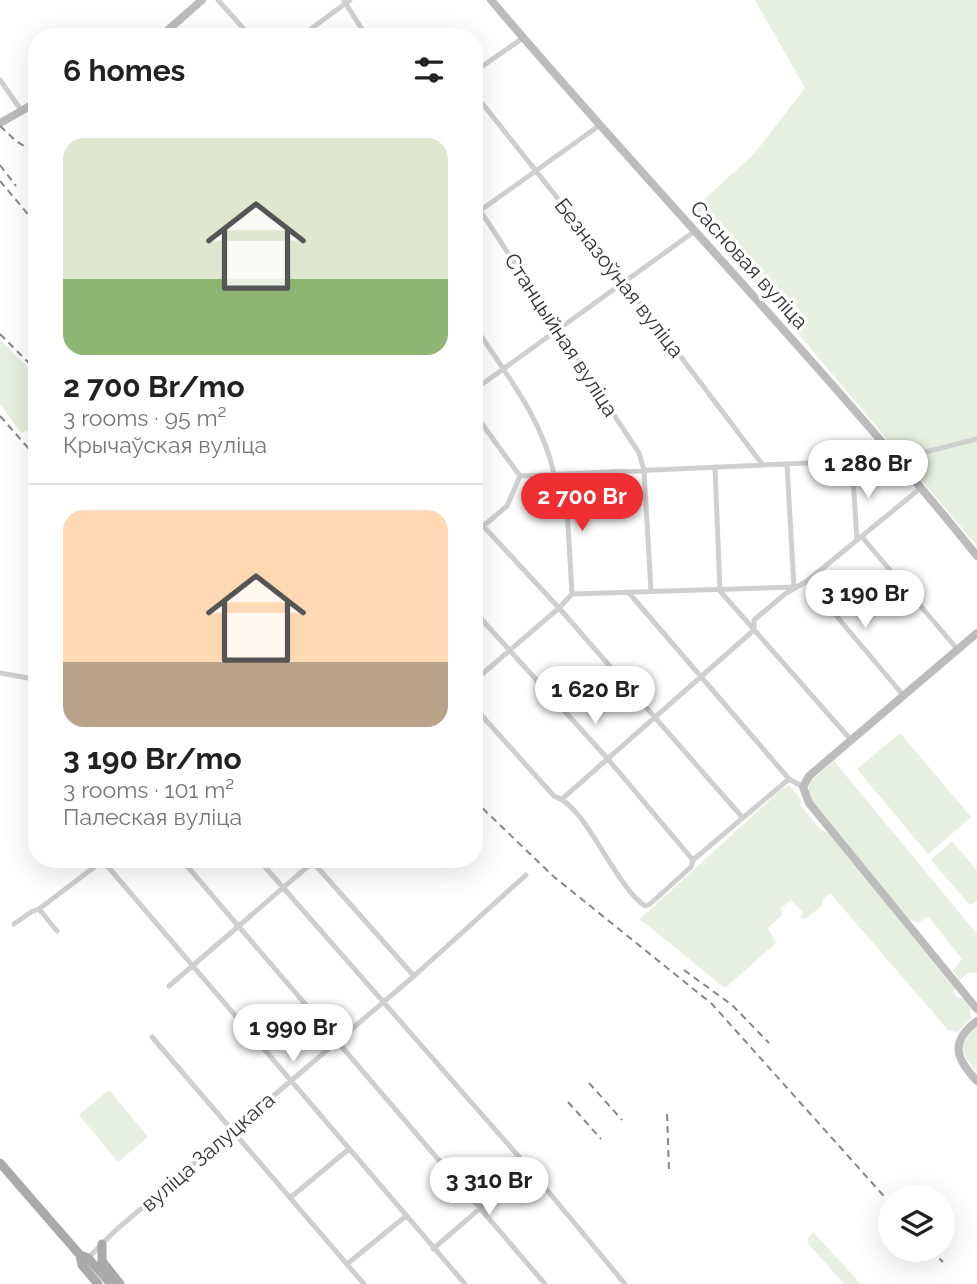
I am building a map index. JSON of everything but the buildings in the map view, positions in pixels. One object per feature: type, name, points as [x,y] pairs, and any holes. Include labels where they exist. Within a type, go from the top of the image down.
[{"type":"main road","points":[[170,28],[202,0]]},
{"type":"main road","name":"Сасновая вуліца","points":[[491,0],[898,459],[977,556]]},
{"type":"main road","points":[[0,123],[28,106]]},
{"type":"main road","points":[[977,633],[809,776],[803,787],[809,803],[977,1009]]},
{"type":"main road","points":[[977,1020],[960,1038],[958,1050],[963,1066],[977,1081]]},
{"type":"main road","points":[[0,1163],[83,1259],[111,1284]]},
{"type":"main road","points":[[102,1244],[102,1261],[120,1284]]},
{"type":"main road","points":[[83,1259],[98,1284]]},
{"type":"street","points":[[218,0],[243,28]]},
{"type":"street","points":[[312,28],[346,1],[362,28]]},
{"type":"street","points":[[483,66],[523,38]]},
{"type":"street","points":[[0,80],[21,110]]},
{"type":"street","name":"Безназоўная вуліца","points":[[483,104],[625,283],[762,464]]},
{"type":"street","points":[[483,208],[600,125]]},
{"type":"street","name":"Станцыйная вуліца","points":[[483,215],[639,453],[644,470]]},
{"type":"street","points":[[483,384],[695,231]]},
{"type":"street","points":[[483,339],[534,416],[546,443],[554,474]]},
{"type":"street","points":[[483,425],[520,476]]},
{"type":"street","points":[[520,476],[898,459],[977,439]]},
{"type":"street","points":[[852,462],[860,538],[958,650]]},
{"type":"street","points":[[787,465],[794,587]]},
{"type":"street","points":[[715,468],[720,591],[851,740]]},
{"type":"street","points":[[644,470],[651,591]]},
{"type":"street","points":[[565,474],[572,594]]},
{"type":"street","points":[[520,476],[507,506],[483,526],[559,608],[742,817]]},
{"type":"street","points":[[562,799],[754,630],[754,620],[794,587],[807,581],[922,487]]},
{"type":"street","points":[[807,581],[903,695]]},
{"type":"street","points":[[483,674],[572,594],[794,587]]},
{"type":"street","points":[[629,593],[789,779],[803,787]]},
{"type":"street","points":[[483,621],[607,758],[693,860]]},
{"type":"street","points":[[0,673],[28,678]]},
{"type":"street","points":[[483,717],[554,796],[562,799],[587,828],[619,877],[645,906],[691,867],[693,860],[789,779]]},
{"type":"street","points":[[14,924],[39,909],[93,868]]},
{"type":"street","points":[[111,868],[463,1284]]},
{"type":"street","points":[[189,868],[545,1284]]},
{"type":"street","points":[[266,868],[528,1167],[625,1284]]},
{"type":"street","points":[[169,986],[303,868]]},
{"type":"street","points":[[317,868],[414,976]]},
{"type":"street","name":"вуліца Залуцкага","points":[[83,1259],[383,1003],[526,875]]},
{"type":"street","points":[[39,909],[57,931]]},
{"type":"street","points":[[152,1037],[364,1284]]},
{"type":"street","points":[[291,1197],[349,1149]]},
{"type":"street","points":[[433,1249],[528,1167]]},
{"type":"street","points":[[347,1264],[406,1216]]},
{"type":"green space","points":[[755,0],[977,0],[977,546],[742,267],[691,211],[754,154],[805,88]]},
{"type":"green space","points":[[0,340],[28,367],[28,430],[21,433],[0,404]]},
{"type":"green space","points":[[900,733],[971,817],[928,854],[857,769]]},
{"type":"green space","points":[[834,761],[977,934],[977,973],[970,972],[959,980],[953,971],[962,959],[928,916],[918,923],[910,920],[812,801],[808,791],[810,781]]},
{"type":"green space","points":[[789,785],[802,801],[800,805],[820,829],[830,834],[955,989],[953,992],[970,1007],[971,1018],[958,1032],[949,1031],[830,893],[823,899],[823,905],[805,919],[801,918],[803,912],[791,900],[780,909],[783,914],[768,928],[776,943],[725,988],[640,919]]},
{"type":"green space","points":[[952,841],[977,871],[977,900],[970,905],[931,860]]},
{"type":"green space","points":[[977,1026],[977,1072],[967,1060],[963,1049],[966,1038]]},
{"type":"green space","points":[[109,1090],[148,1137],[118,1162],[79,1115]]},
{"type":"green space","points":[[813,1232],[861,1284],[844,1284],[808,1243]]},
{"type":"railway","points":[[0,126],[28,148]]},
{"type":"railway","points":[[0,165],[16,186]]},
{"type":"railway","points":[[0,181],[28,214]]},
{"type":"railway","points":[[0,334],[28,362]]},
{"type":"railway","points":[[0,416],[28,448]]},
{"type":"railway","points":[[483,809],[553,876],[712,1004],[878,1189]]},
{"type":"railway","points":[[684,970],[732,1005],[769,1043]]},
{"type":"railway","points":[[589,1083],[622,1120]]},
{"type":"railway","points":[[568,1102],[601,1139]]},
{"type":"railway","points":[[667,1114],[669,1170]]}]
